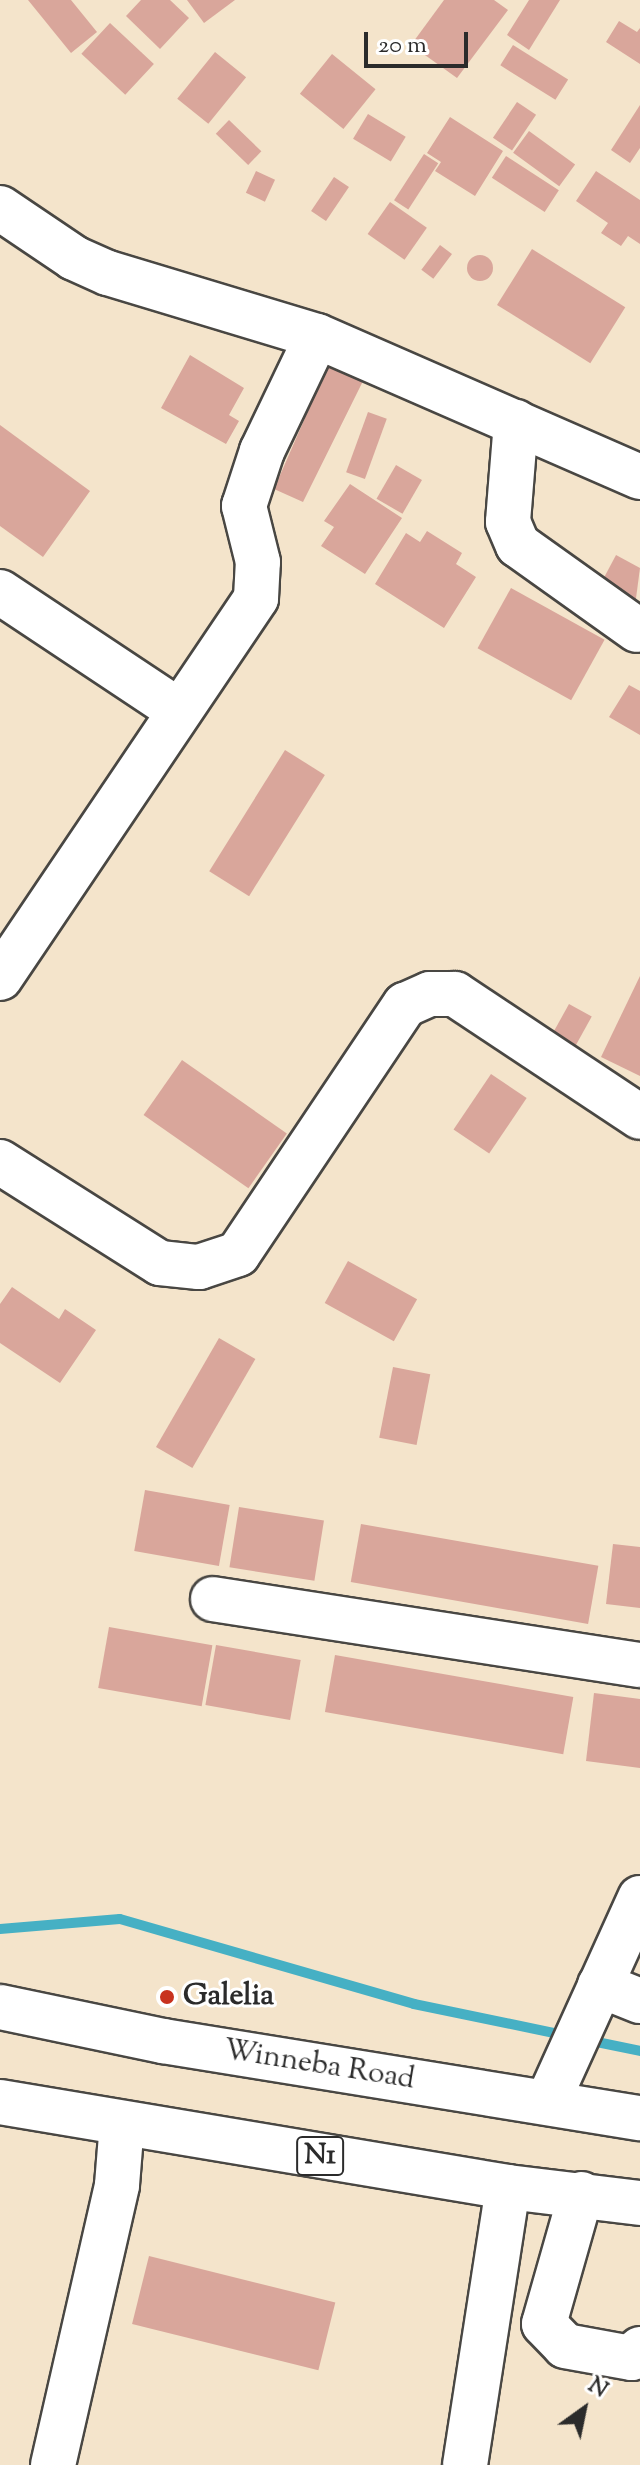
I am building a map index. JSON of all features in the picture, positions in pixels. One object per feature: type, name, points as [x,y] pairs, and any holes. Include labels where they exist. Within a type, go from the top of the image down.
[{"type":"main road","points":[[0,208],[74,258],[108,273],[317,336],[640,477]]},
{"type":"main road","points":[[0,978],[256,598],[258,562],[244,506],[262,451],[317,336]]},
{"type":"main road","points":[[516,422],[508,522],[518,545],[637,630]]},
{"type":"main road","points":[[0,592],[179,711]]},
{"type":"main road","points":[[0,1162],[160,1263],[199,1267],[238,1254],[405,1005],[430,994],[455,994],[640,1117]]},
{"type":"main road","points":[[213,1599],[640,1665]]},
{"type":"main road","points":[[548,2101],[640,1898]]},
{"type":"main road","points":[[600,1985],[640,2001]]},
{"type":"main road","name":"Winneba Road","points":[[0,2007],[163,2041],[640,2118]]},
{"type":"main road","name":"N1","points":[[0,2102],[508,2187],[640,2203]]},
{"type":"main road","points":[[53,2465],[117,2185],[122,2123]]},
{"type":"main road","points":[[465,2465],[508,2187]]},
{"type":"main road","points":[[581,2194],[544,2324],[565,2346],[632,2358],[640,2349]]},
{"type":"building","points":[[28,0],[71,0],[97,32],[71,53]]},
{"type":"building","points":[[141,0],[170,0],[189,18],[160,49],[126,16]]},
{"type":"building","points":[[187,0],[235,0],[204,23]]},
{"type":"building","points":[[444,0],[494,0],[508,10],[457,78],[411,45]]},
{"type":"building","points":[[529,0],[560,0],[529,50],[507,35]]},
{"type":"building","points":[[619,21],[637,32],[640,28],[640,64],[606,42]]},
{"type":"building","points":[[110,23],[154,64],[125,95],[81,54]]},
{"type":"building","points":[[513,45],[568,79],[555,100],[500,65]]},
{"type":"building","points":[[215,52],[246,77],[208,124],[177,99]]},
{"type":"building","points":[[332,54],[376,89],[343,129],[300,94]]},
{"type":"building","points":[[517,102],[536,115],[512,151],[493,138]]},
{"type":"building","points":[[640,105],[640,148],[630,163],[611,150]]},
{"type":"building","points":[[368,114],[406,137],[391,162],[353,139]]},
{"type":"building","points":[[450,117],[503,151],[475,196],[435,171],[441,162],[427,153]]},
{"type":"building","points":[[229,120],[261,151],[248,165],[216,134]]},
{"type":"building","points":[[529,131],[575,165],[559,186],[513,153]]},
{"type":"building","points":[[424,154],[438,163],[408,209],[394,200]]},
{"type":"building","points":[[506,156],[559,190],[545,212],[492,178]]},
{"type":"building","points":[[256,171],[275,180],[265,202],[246,193]]},
{"type":"building","points":[[596,171],[640,200],[640,244],[628,236],[621,246],[601,233],[608,223],[576,201]]},
{"type":"building","points":[[334,177],[349,187],[326,221],[311,211]]},
{"type":"building","points":[[390,202],[427,228],[404,260],[368,234]]},
{"type":"building","points":[[440,245],[452,254],[433,279],[421,270]]},
{"type":"building","points":[[532,249],[625,307],[590,363],[497,305]]},
{"type":"building","points":[[480,255],[489,259],[493,268],[489,277],[480,281],[471,277],[467,268],[471,259]]},
{"type":"building","points":[[190,355],[244,388],[229,415],[239,421],[226,444],[161,408]]},
{"type":"building","points":[[320,360],[364,379],[303,502],[274,489],[305,418],[297,414]]},
{"type":"building","points":[[368,412],[387,419],[365,479],[346,472]]},
{"type":"building","points":[[0,425],[90,491],[43,557],[0,526]]},
{"type":"building","points":[[396,465],[422,480],[402,514],[376,499]]},
{"type":"building","points":[[350,484],[402,518],[365,574],[321,546],[334,527],[324,521]]},
{"type":"building","points":[[427,531],[462,553],[456,564],[476,577],[444,628],[375,584],[406,533],[420,542]]},
{"type":"building","points":[[616,555],[640,568],[635,606],[599,587]]},
{"type":"building","points":[[511,588],[605,640],[571,700],[478,648]]},
{"type":"building","points":[[629,685],[640,691],[640,735],[609,717]]},
{"type":"building","points":[[285,750],[325,775],[249,896],[209,871]]},
{"type":"building","points":[[640,976],[640,1076],[601,1057]]},
{"type":"building","points":[[569,1004],[592,1017],[571,1053],[549,1041]]},
{"type":"building","points":[[182,1060],[287,1133],[248,1188],[144,1115]]},
{"type":"building","points":[[491,1074],[527,1098],[489,1154],[454,1130]]},
{"type":"building","points":[[348,1261],[417,1299],[394,1341],[325,1303]]},
{"type":"building","points":[[12,1287],[59,1319],[65,1309],[96,1330],[60,1383],[0,1343],[0,1304]]},
{"type":"building","points":[[219,1338],[255,1359],[192,1468],[156,1447]]},
{"type":"building","points":[[393,1367],[430,1374],[417,1445],[379,1438]]},
{"type":"building","points":[[145,1490],[230,1505],[219,1566],[134,1551]]},
{"type":"building","points":[[239,1507],[324,1520],[314,1581],[229,1567]]},
{"type":"building","points":[[361,1524],[598,1566],[588,1624],[351,1582]]},
{"type":"building","points":[[613,1544],[640,1547],[640,1608],[606,1604]]},
{"type":"building","points":[[109,1627],[212,1645],[202,1706],[98,1688]]},
{"type":"building","points":[[216,1645],[301,1660],[290,1720],[205,1705]]},
{"type":"building","points":[[335,1655],[573,1697],[563,1754],[325,1712]]},
{"type":"building","points":[[594,1693],[640,1699],[640,1768],[586,1761]]},
{"type":"building","points":[[149,2256],[335,2302],[318,2370],[132,2324]]},
{"type":"waterway","points":[[0,1929],[120,1919],[414,2004],[568,2036]]},
{"type":"waterway","points":[[587,2040],[640,2051]]},
{"type":"place","name":"Galelia","points":[[167,1997]]}]
